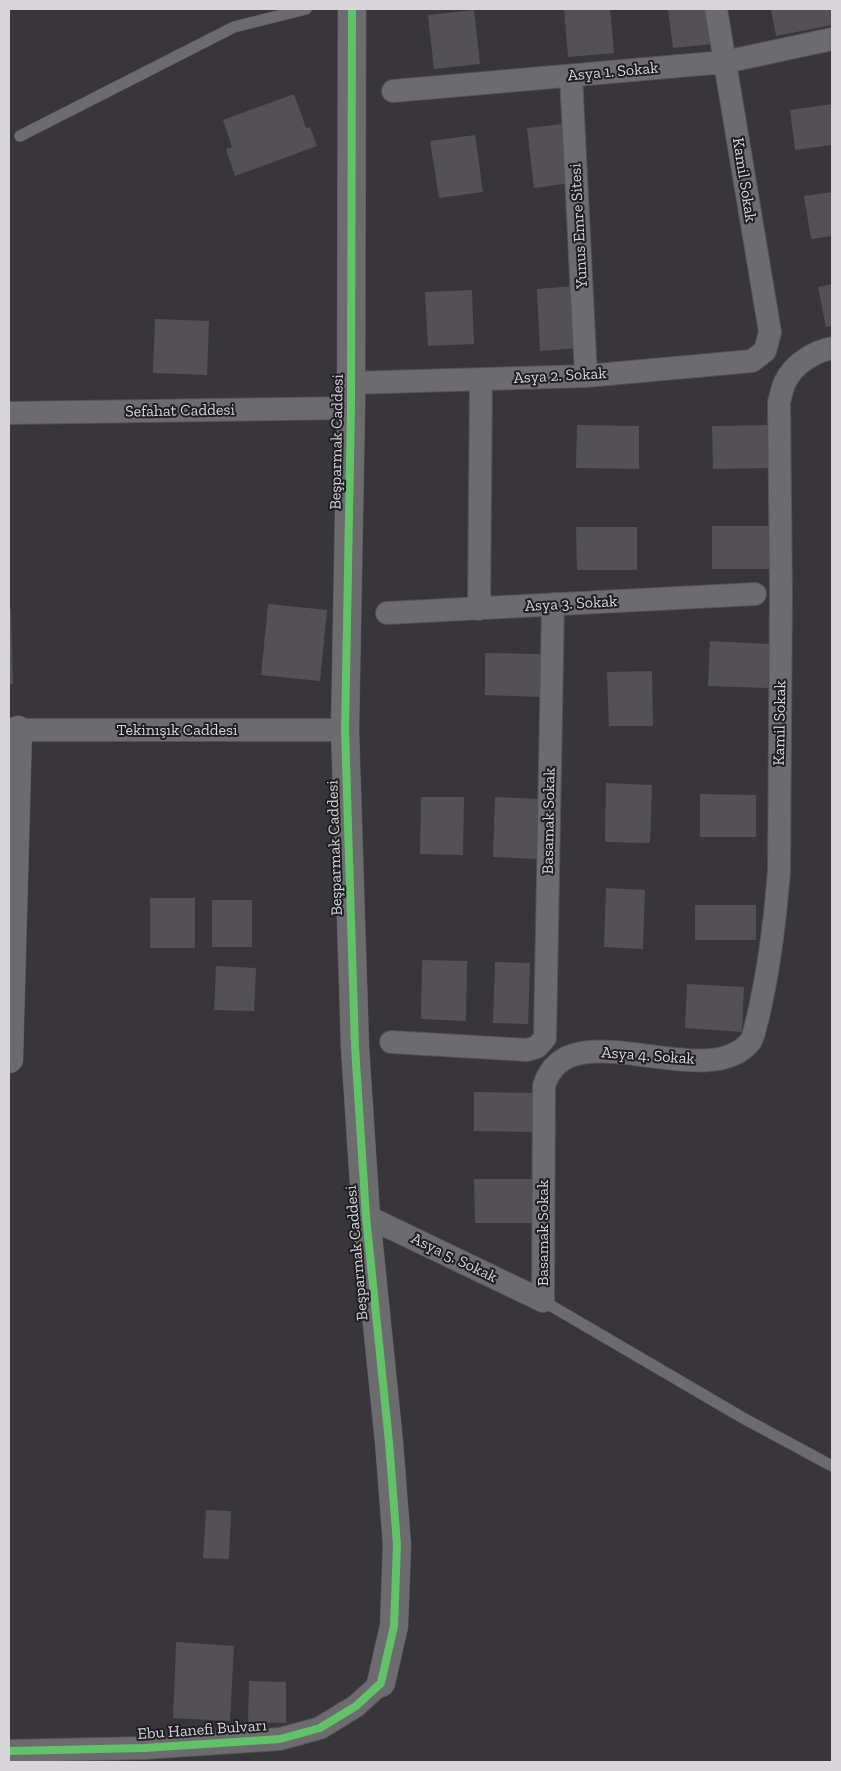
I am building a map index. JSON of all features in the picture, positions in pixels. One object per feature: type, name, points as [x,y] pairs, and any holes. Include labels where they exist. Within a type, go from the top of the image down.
[{"type":"street","name":"Beşparmak Caddesi","points":[[352,9],[351,396],[345,730],[356,1047],[366,1216],[389,1442],[397,1545],[394,1626],[381,1683]]},
{"type":"street","name":"Kamil Sokak","points":[[716,9],[770,332],[765,351]]},
{"type":"street","name":"Asya 1. Sokak","points":[[393,91],[725,62],[832,39]]},
{"type":"street","name":"Yunus Emre Sitesi","points":[[571,76],[586,376]]},
{"type":"street","name":"Kamil Sokak","points":[[751,1041],[760,1008],[776,916],[778,871],[781,593],[779,402],[785,382],[797,367],[809,356],[832,348]]},
{"type":"street","name":"Asya 2. Sokak","points":[[351,396],[481,380],[586,376],[752,361],[765,351]]},
{"type":"street","points":[[479,608],[481,380]]},
{"type":"street","name":"Sefahat Caddesi","points":[[9,413],[351,396]]},
{"type":"street","name":"Asya 3. Sokak","points":[[387,613],[755,594]]},
{"type":"street","name":"Basamak Sokak","points":[[391,1042],[527,1050],[537,1047],[545,1038],[553,604]]},
{"type":"street","points":[[9,1060],[14,730]]},
{"type":"street","name":"Tekinışık Caddesi","points":[[14,730],[345,730]]},
{"type":"street","name":"Asya 4. Sokak","points":[[547,1075],[564,1058],[590,1052],[613,1052],[688,1060],[712,1060],[727,1057],[741,1050],[751,1041]]},
{"type":"street","name":"Basamak Sokak","points":[[543,1301],[544,1086],[547,1075]]},
{"type":"street","name":"Asya 5. Sokak","points":[[366,1216],[543,1301]]},
{"type":"street","name":"Ebu Hanefi Bulvarı","points":[[9,1751],[144,1748],[280,1739],[320,1728],[356,1706],[381,1683]]},
{"type":"lane","points":[[20,136],[234,27],[306,9]]},
{"type":"lane","points":[[543,1301],[742,1418],[832,1466]]},
{"type":"building","points":[[564,9],[610,9],[614,53],[568,57]]},
{"type":"building","points":[[668,9],[709,9],[713,44],[673,48]]},
{"type":"building","points":[[771,9],[832,9],[832,25],[776,36]]},
{"type":"building","points":[[474,10],[480,64],[434,69],[428,15]]},
{"type":"building","points":[[294,94],[306,128],[310,127],[317,146],[235,176],[226,149],[232,147],[223,120]]},
{"type":"building","points":[[832,104],[832,145],[795,150],[790,110]]},
{"type":"building","points":[[564,124],[571,183],[534,188],[527,128]]},
{"type":"building","points":[[475,135],[483,192],[439,198],[430,141]]},
{"type":"building","points":[[832,192],[832,236],[811,239],[804,196]]},
{"type":"building","points":[[832,284],[832,326],[826,327],[818,287]]},
{"type":"building","points":[[574,286],[578,348],[540,351],[537,289]]},
{"type":"building","points":[[472,290],[474,344],[428,346],[425,292]]},
{"type":"building","points":[[155,319],[209,321],[207,375],[153,373]]},
{"type":"building","points":[[577,425],[639,426],[639,469],[576,468]]},
{"type":"building","points":[[772,425],[773,468],[713,469],[712,426]]},
{"type":"building","points":[[712,526],[770,526],[770,569],[712,569]]},
{"type":"building","points":[[576,527],[637,527],[637,570],[577,570]]},
{"type":"building","points":[[268,604],[327,610],[320,681],[261,675]]},
{"type":"building","points":[[9,609],[11,609],[13,684],[9,684]]},
{"type":"building","points":[[710,641],[770,644],[768,688],[708,686]]},
{"type":"building","points":[[485,653],[541,654],[540,697],[485,695]]},
{"type":"building","points":[[652,671],[653,726],[609,726],[607,672]]},
{"type":"building","points":[[606,783],[652,785],[650,843],[605,842]]},
{"type":"building","points":[[700,794],[756,795],[756,837],[700,837]]},
{"type":"building","points":[[421,797],[464,797],[463,855],[420,854]]},
{"type":"building","points":[[495,797],[540,799],[538,859],[493,857]]},
{"type":"building","points":[[606,888],[645,890],[643,949],[604,947]]},
{"type":"building","points":[[150,898],[195,898],[195,948],[150,948]]},
{"type":"building","points":[[212,900],[252,900],[252,947],[212,947]]},
{"type":"building","points":[[695,905],[756,905],[756,940],[695,940]]},
{"type":"building","points":[[422,960],[467,961],[466,1021],[421,1019]]},
{"type":"building","points":[[495,962],[530,963],[528,1024],[493,1023]]},
{"type":"building","points":[[216,966],[256,968],[254,1011],[214,1010]]},
{"type":"building","points":[[687,984],[744,987],[742,1032],[685,1028]]},
{"type":"building","points":[[474,1092],[535,1093],[534,1132],[474,1131]]},
{"type":"building","points":[[474,1179],[533,1179],[534,1223],[475,1223]]},
{"type":"building","points":[[206,1510],[231,1511],[229,1559],[203,1558]]},
{"type":"building","points":[[176,1642],[234,1646],[230,1721],[173,1718]]},
{"type":"building","points":[[249,1681],[286,1682],[286,1723],[248,1722]]},
{"type":"cycle path","points":[[9,1751],[144,1748],[280,1739],[320,1728],[356,1706],[381,1683],[394,1626],[397,1545],[389,1442],[366,1216],[355,1047],[345,730],[351,408],[352,9]]}]
